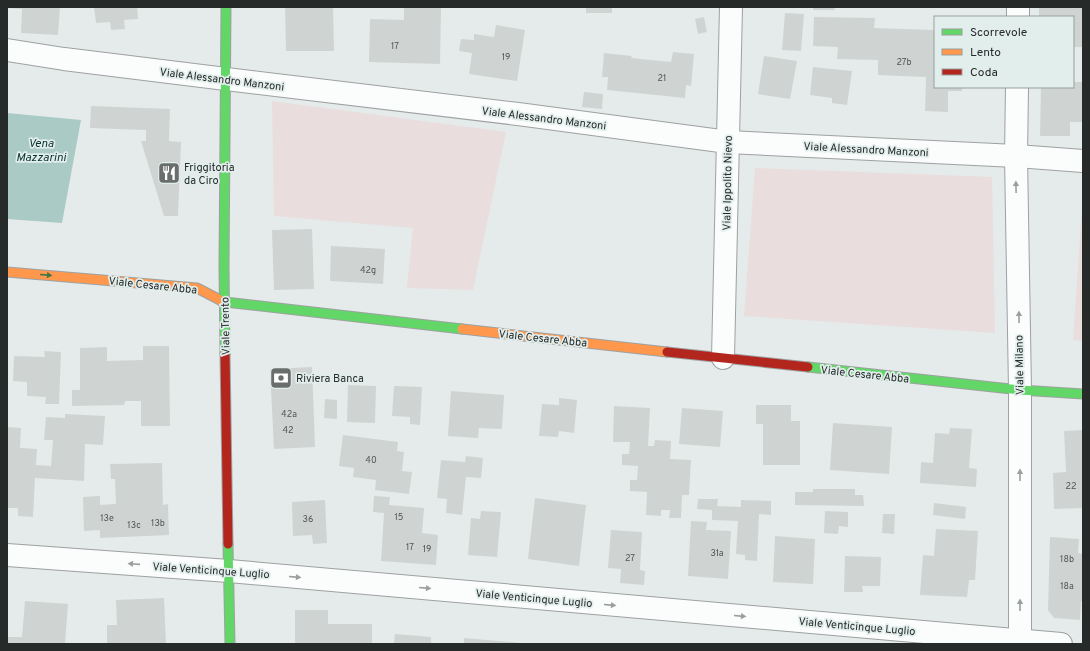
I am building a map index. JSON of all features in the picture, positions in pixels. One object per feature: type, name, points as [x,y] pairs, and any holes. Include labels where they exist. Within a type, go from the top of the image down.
[{"type":"street","name":"Viale Trento","points":[[226,7],[225,302],[230,644]]},
{"type":"street","name":"Viale Ippolito Nievo","points":[[723,358],[731,7]]},
{"type":"street","name":"Viale Alessandro Manzoni","points":[[7,50],[64,59],[518,114],[728,142],[1016,156],[1083,161]]},
{"type":"street","name":"Viale Milano","points":[[1017,88],[1016,156],[1020,390],[1020,642]]},
{"type":"street","name":"Viale Cesare Abba","points":[[7,272],[197,288],[225,302],[1020,390],[1083,394]]},
{"type":"street","name":"Viale Venticinque Luglio","points":[[7,555],[229,571],[1020,642],[1061,644]]},
{"type":"shaded area","points":[[272,101],[506,132],[473,290],[407,288],[413,228],[274,216]]},
{"type":"shaded area","points":[[755,168],[992,177],[995,333],[744,316]]},
{"type":"shaded area","points":[[1083,193],[1083,341],[1073,340]]},
{"type":"water","name":"Vena Mazzarini","points":[[7,113],[81,120],[62,223],[7,219]]},
{"type":"building","points":[[7,7],[60,7],[58,35],[21,33],[22,9]]},
{"type":"building","points":[[94,7],[137,7],[138,19],[124,20],[125,29],[111,30],[110,22],[96,23]]},
{"type":"building","points":[[285,7],[333,7],[334,51],[286,51]]},
{"type":"building","points":[[404,7],[441,7],[440,64],[369,62],[370,19],[404,20]]},
{"type":"building","points":[[586,7],[612,7],[612,13],[586,13]]},
{"type":"building","points":[[813,7],[834,7],[835,10],[813,10]]},
{"type":"building","points":[[1039,7],[1083,7],[1083,47],[1074,47],[1074,16],[1039,16]]},
{"type":"building","points":[[785,13],[804,14],[801,51],[782,50]]},
{"type":"building","points":[[704,17],[707,32],[698,34],[695,19]]},
{"type":"building","points":[[814,17],[875,18],[874,28],[934,30],[934,88],[962,88],[962,91],[948,91],[948,112],[925,111],[926,77],[878,75],[878,60],[837,59],[838,47],[813,46]]},
{"type":"building","points":[[496,25],[525,30],[517,81],[469,74],[472,53],[459,51],[461,39],[474,40],[474,34],[494,37]]},
{"type":"building","points":[[673,52],[694,54],[691,86],[686,85],[685,98],[607,90],[608,77],[602,77],[604,53],[632,56],[631,58],[671,62]]},
{"type":"building","points":[[764,56],[797,61],[790,99],[758,94]]},
{"type":"building","points":[[813,67],[852,71],[847,105],[832,103],[832,98],[810,95]]},
{"type":"building","points":[[1074,82],[1083,82],[1083,122],[1070,122],[1070,136],[1040,136],[1041,88],[1074,88]]},
{"type":"building","points":[[584,92],[603,94],[602,109],[582,107]]},
{"type":"building","points":[[91,106],[170,109],[169,141],[181,142],[178,216],[164,216],[141,141],[146,141],[146,130],[90,128]]},
{"type":"building","points":[[312,229],[314,289],[274,290],[272,230]]},
{"type":"building","points":[[331,246],[385,249],[383,284],[330,281]]},
{"type":"building","points":[[143,346],[169,346],[170,426],[141,426],[141,401],[125,401],[124,405],[72,406],[72,390],[80,390],[80,348],[107,347],[107,361],[143,360]]},
{"type":"building","points":[[44,351],[61,352],[59,404],[45,404],[46,397],[27,396],[27,382],[13,381],[14,356],[45,357]]},
{"type":"building","points":[[312,367],[315,447],[274,449],[270,369]]},
{"type":"building","points":[[348,385],[376,386],[375,423],[347,422]]},
{"type":"building","points":[[394,386],[422,387],[420,425],[410,424],[410,417],[392,416]]},
{"type":"building","points":[[451,391],[504,395],[502,429],[479,428],[478,438],[448,436]]},
{"type":"building","points":[[559,398],[577,400],[574,433],[559,431],[558,437],[539,436],[542,404],[559,405]]},
{"type":"building","points":[[325,399],[337,400],[337,419],[324,418]]},
{"type":"building","points":[[756,405],[791,405],[791,421],[800,421],[800,465],[763,465],[763,424],[756,424]]},
{"type":"building","points":[[614,406],[650,408],[648,446],[654,446],[655,440],[671,441],[670,459],[691,460],[689,495],[682,495],[681,518],[669,518],[670,510],[661,510],[661,516],[646,515],[647,492],[630,491],[630,480],[637,480],[638,466],[622,465],[622,454],[629,454],[630,442],[613,442]]},
{"type":"building","points":[[682,408],[723,411],[720,447],[679,444]]},
{"type":"building","points":[[65,414],[105,416],[103,445],[85,444],[84,481],[35,478],[33,517],[18,516],[18,508],[7,508],[7,427],[21,428],[20,448],[37,449],[36,465],[51,466],[53,440],[44,440],[46,417],[65,418]]},
{"type":"building","points":[[833,423],[892,427],[889,474],[830,470]]},
{"type":"building","points":[[950,428],[972,429],[969,468],[977,469],[976,487],[920,483],[921,462],[933,463],[935,433],[949,434]]},
{"type":"building","points":[[1083,430],[1083,508],[1054,509],[1053,473],[1066,472],[1064,431]]},
{"type":"building","points":[[343,435],[398,442],[397,451],[404,452],[402,471],[412,472],[409,494],[375,490],[376,480],[353,477],[354,468],[339,466]]},
{"type":"building","points":[[466,456],[483,458],[481,478],[466,477],[462,515],[446,513],[447,499],[437,498],[441,460],[465,462]]},
{"type":"building","points":[[162,463],[163,505],[168,504],[169,535],[100,538],[100,530],[84,531],[83,497],[100,496],[100,505],[116,504],[115,479],[111,479],[110,464]]},
{"type":"building","points":[[813,489],[855,489],[855,495],[863,495],[864,506],[795,505],[795,492],[813,492]]},
{"type":"building","points":[[374,496],[390,497],[389,505],[424,508],[422,533],[438,535],[436,565],[381,561],[384,513],[373,512]]},
{"type":"building","points":[[535,498],[586,505],[579,566],[528,559]]},
{"type":"building","points":[[698,499],[718,499],[717,506],[741,507],[741,500],[771,501],[771,515],[759,514],[757,561],[745,560],[745,555],[736,554],[738,521],[712,520],[712,510],[697,509]]},
{"type":"building","points":[[325,500],[327,543],[313,544],[312,535],[293,536],[292,502]]},
{"type":"building","points":[[934,503],[966,507],[965,519],[933,515]]},
{"type":"building","points":[[481,511],[501,512],[497,557],[468,555],[471,518],[480,519]]},
{"type":"building","points":[[825,511],[848,512],[848,527],[839,526],[838,534],[824,533]]},
{"type":"building","points":[[883,514],[895,514],[894,534],[882,533]]},
{"type":"building","points":[[691,521],[707,522],[706,530],[731,531],[728,579],[688,576]]},
{"type":"building","points":[[936,529],[978,531],[975,580],[969,580],[967,597],[920,595],[923,555],[934,556]]},
{"type":"building","points":[[611,530],[642,532],[640,570],[645,571],[644,585],[620,583],[621,569],[608,568]]},
{"type":"building","points":[[775,536],[815,539],[813,584],[773,582]]},
{"type":"building","points":[[1050,537],[1079,539],[1078,553],[1083,554],[1083,601],[1081,601],[1080,620],[1054,618],[1048,610]]},
{"type":"building","points":[[845,556],[881,557],[880,586],[862,586],[863,592],[844,592]]},
{"type":"building","points":[[164,598],[166,644],[107,644],[107,625],[117,625],[116,600]]},
{"type":"building","points":[[25,601],[68,604],[65,644],[7,644],[7,637],[22,637]]},
{"type":"building","points":[[295,610],[328,610],[328,624],[372,624],[372,644],[295,644]]},
{"type":"building","points":[[395,634],[431,637],[431,644],[394,644]]},
{"type":"building","points":[[464,638],[521,643],[521,644],[464,644]]},
{"type":"traffic: fast","points":[[225,354],[224,266],[226,7]]},
{"type":"traffic: fast","points":[[222,301],[462,329]]},
{"type":"traffic: fast","points":[[808,367],[1020,390],[1083,394]]},
{"type":"traffic: fast","points":[[228,544],[230,644]]},
{"type":"traffic: slow","points":[[7,272],[197,288],[222,301]]},
{"type":"traffic: slow","points":[[462,329],[667,352]]},
{"type":"traffic: jam","points":[[667,352],[808,367]]},
{"type":"traffic: jam","points":[[225,354],[228,544]]},
{"type":"place","name":"Friggitoria da Ciro","points":[[169,173]]},
{"type":"place","name":"Riviera Banca","points":[[281,378]]}]
